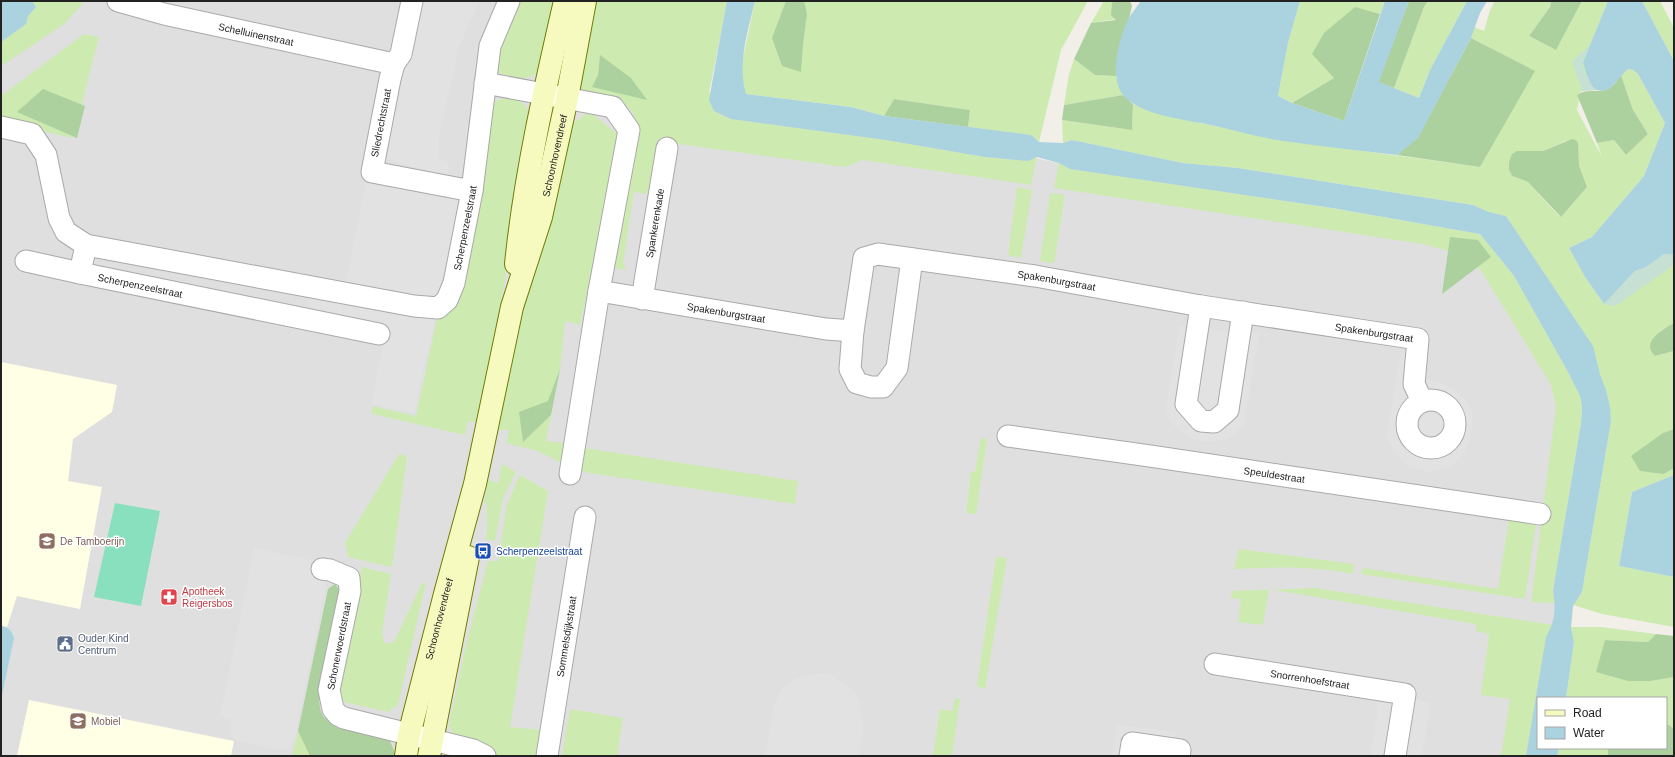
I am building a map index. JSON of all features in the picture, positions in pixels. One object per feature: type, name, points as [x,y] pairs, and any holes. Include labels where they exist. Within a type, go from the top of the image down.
[{"type":"street","name":"Schelluinenstraat","points":[[118,1],[164,14],[394,64]]},
{"type":"street","name":"Sliedrechtstraat","points":[[412,1],[401,54],[394,64],[372,172],[472,191]]},
{"type":"street","name":"Scherpenzeelstraat","points":[[1,127],[32,134],[46,155],[59,218],[66,232],[86,245],[414,306],[438,308],[447,300],[454,283],[472,191],[490,46],[509,1]]},
{"type":"street","name":"Schoonhovendreef","points":[[512,307],[521,214],[544,94],[565,1]]},
{"type":"street","name":"Schoonhovendreef","points":[[407,746],[445,594],[475,484],[512,307],[540,217],[567,98],[585,1]]},
{"type":"street","points":[[485,83],[613,107],[629,130],[599,291],[570,474]]},
{"type":"street","name":"Spankerenkade","points":[[642,299],[667,148]]},
{"type":"street","points":[[80,273],[86,245]]},
{"type":"street","name":"Spakenburgstraat","points":[[912,259],[897,368],[883,387],[871,387],[857,383],[850,369],[853,331],[864,258],[878,254],[1036,276],[1201,306],[1418,339],[1414,384],[1422,401]]},
{"type":"street","name":"Scherpenzeelstraat","points":[[26,261],[379,334]]},
{"type":"street","points":[[224,302],[229,271]]},
{"type":"street","points":[[301,318],[308,286]]},
{"type":"street","name":"Spakenburgstraat","points":[[599,291],[826,329],[853,331]]},
{"type":"street","points":[[1201,306],[1186,404],[1201,421],[1214,422],[1228,410],[1243,312]]},
{"type":"street","name":"Speuldestraat","points":[[1008,436],[1540,514]]},
{"type":"street","name":"Schoonhovendreef","points":[[431,748],[470,549],[475,484]]},
{"type":"street","name":"Sommelsdijkstraat","points":[[547,756],[585,517]]},
{"type":"street","name":"Schonerwoerdstraat","points":[[322,569],[330,570],[349,578],[350,591],[328,690],[333,709],[338,715],[407,746],[473,750],[485,756]]},
{"type":"street","name":"Snorrenhoefstraat","points":[[1216,664],[1405,694],[1395,756]]},
{"type":"street","points":[[1130,756],[1132,743],[1180,750],[1179,756]]},
{"type":"shaded area","points":[[1,1],[729,1],[709,92],[1059,163],[1480,234],[1568,372],[1580,396],[1553,625],[1537,697],[1530,756],[1,756]]},
{"type":"shaded area","points":[[423,1],[479,1],[459,48],[439,138],[439,158],[449,163],[447,176],[386,159],[399,81],[416,40]]},
{"type":"shaded area","points":[[1589,46],[1583,61],[1584,70],[1591,83],[1601,90],[1582,91],[1572,61]]},
{"type":"shaded area","points":[[366,181],[460,194],[457,236],[448,281],[436,299],[346,283]]},
{"type":"shaded area","points":[[1664,254],[1674,255],[1674,265],[1615,306],[1604,304],[1635,271]]},
{"type":"shaded area","points":[[310,293],[435,319],[414,413],[371,404],[387,327],[306,313]]},
{"type":"shaded area","points":[[1179,326],[1259,334],[1244,424],[1229,439],[1203,442],[1188,437],[1170,422],[1166,410]]},
{"type":"shaded area","points":[[1401,352],[1426,358],[1423,378],[1443,384],[1458,393],[1467,401],[1473,414],[1471,436],[1463,456],[1450,467],[1428,472],[1407,466],[1393,450],[1386,436]]},
{"type":"shaded area","name":"De Tamboerijn","points":[[1,362],[117,385],[112,412],[73,439],[68,481],[102,487],[80,609],[17,596],[7,627],[1,626]]},
{"type":"shaded area","points":[[254,548],[330,564],[294,741],[289,748],[281,750],[237,741],[232,737],[230,732],[232,720],[220,717]]},
{"type":"shaded area","points":[[818,673],[831,674],[851,688],[859,699],[863,727],[859,756],[765,756],[773,706],[782,689],[794,679]]},
{"type":"shaded area","points":[[1380,696],[1431,702],[1422,756],[1370,756]]},
{"type":"shaded area","name":"Mobiel","points":[[29,700],[234,741],[231,756],[17,756]]},
{"type":"shaded area","points":[[1117,725],[1176,732],[1172,756],[1112,756]]},
{"type":"green space","points":[[32,1],[85,1],[64,24],[1,66],[1,42],[26,24],[28,16],[36,7]]},
{"type":"green space","points":[[515,1],[558,1],[542,72],[522,79],[513,78],[493,70]]},
{"type":"green space","points":[[590,1],[727,1],[709,92],[721,115],[731,119],[886,140],[985,157],[1028,161],[1037,157],[1031,185],[863,160],[845,167],[657,141],[649,194],[634,192],[623,263],[626,270],[610,267],[638,127],[633,113],[625,104],[588,99],[576,81]]},
{"type":"green space","points":[[755,1],[1088,1],[1061,50],[1039,142],[1030,135],[968,127],[970,110],[894,99],[884,116],[851,107],[746,94],[742,79],[742,63]]},
{"type":"green space","points":[[786,1],[804,1],[807,14],[801,72],[782,66],[772,38]]},
{"type":"green space","points":[[1104,1],[1114,1],[1112,3],[1116,19],[1091,23]]},
{"type":"green space","points":[[1114,1],[1130,1],[1132,6],[1116,76],[1095,75],[1074,59],[1091,23],[1116,20],[1111,15],[1112,3]]},
{"type":"green space","points":[[1300,1],[1385,1],[1380,14],[1355,8],[1334,78],[1292,103],[1278,96],[1288,43]]},
{"type":"green space","points":[[1409,1],[1428,1],[1424,7],[1394,88],[1378,82]]},
{"type":"green space","points":[[1428,1],[1467,1],[1430,70],[1419,98],[1394,88],[1424,7]]},
{"type":"green space","points":[[1495,1],[1551,1],[1550,7],[1529,36],[1556,50],[1582,1],[1608,1],[1583,62],[1590,84],[1577,95],[1579,100],[1577,110],[1602,157],[1597,143],[1614,140],[1626,155],[1648,134],[1633,110],[1621,75],[1628,69],[1633,70],[1638,74],[1665,123],[1644,176],[1592,237],[1569,248],[1585,277],[1604,304],[1674,255],[1674,323],[1660,331],[1655,356],[1674,351],[1674,429],[1663,433],[1664,474],[1674,468],[1674,475],[1632,492],[1619,566],[1674,577],[1674,627],[1602,614],[1573,605],[1582,592],[1611,422],[1610,410],[1600,374],[1506,216],[1489,212],[1473,205],[1238,168],[1183,163],[1072,140],[1063,143],[1062,120],[1132,130],[1133,104],[1168,116],[1276,139],[1480,167],[1534,71],[1471,38],[1474,27],[1484,31],[1490,10]],"holes":[[[1566,141],[1578,143],[1578,166],[1587,187],[1560,217],[1528,182],[1512,176],[1509,170],[1509,162],[1517,151],[1543,151]]]},
{"type":"green space","points":[[1551,1],[1582,1],[1556,50],[1529,36],[1550,7]]},
{"type":"green space","points":[[1642,1],[1660,1],[1674,28],[1674,61]]},
{"type":"green space","points":[[1355,7],[1380,14],[1344,121],[1292,103],[1334,78],[1312,54],[1324,33]]},
{"type":"green space","points":[[84,34],[99,37],[73,138],[1,122],[1,96]]},
{"type":"green space","points":[[1471,38],[1535,71],[1480,167],[1397,155],[1418,137]]},
{"type":"green space","points":[[600,55],[631,78],[647,100],[592,87],[598,75]]},
{"type":"green space","points":[[1074,59],[1095,75],[1116,76],[1123,95],[1064,105],[1069,74]]},
{"type":"green space","points":[[1621,75],[1633,110],[1648,134],[1626,155],[1614,140],[1597,143],[1577,95],[1585,92],[1607,89],[1614,84]]},
{"type":"green space","points":[[43,89],[85,106],[77,138],[17,112]]},
{"type":"green space","points":[[1123,95],[1133,104],[1132,130],[1062,120],[1064,105]]},
{"type":"green space","points":[[511,97],[524,104],[534,119],[479,423],[468,421],[465,435],[372,414],[372,406],[416,416],[438,313],[487,116],[495,101]]},
{"type":"green space","points":[[894,99],[970,110],[968,127],[884,116]]},
{"type":"green space","points":[[589,111],[621,137],[580,325],[565,321],[560,369],[546,441],[572,444],[569,467],[538,451],[506,443],[509,430],[498,430],[513,355],[567,129]]},
{"type":"green space","points":[[1572,139],[1576,140],[1578,143],[1579,166],[1587,187],[1561,217],[1528,182],[1512,176],[1509,170],[1509,162],[1512,154],[1517,151],[1543,151]]},
{"type":"green space","points":[[1059,163],[1070,169],[1332,208],[1480,234],[1514,276],[1580,396],[1582,406],[1581,423],[1553,590],[1555,603],[1531,602],[1556,407],[1551,385],[1482,272],[1468,258],[1423,244],[1054,188]]},
{"type":"green space","points":[[1017,187],[1032,190],[1021,258],[1008,255]]},
{"type":"green space","points":[[1050,193],[1065,195],[1054,263],[1040,261]]},
{"type":"green space","points":[[1450,237],[1478,240],[1491,257],[1442,294]]},
{"type":"green space","points":[[1674,323],[1674,351],[1655,356],[1651,351],[1650,346],[1652,341],[1659,332]]},
{"type":"green space","points":[[560,369],[551,415],[523,442],[519,412],[548,401]]},
{"type":"green space","points":[[1674,429],[1674,468],[1664,474],[1640,471],[1631,456],[1663,433]]},
{"type":"green space","points":[[981,438],[987,439],[976,514],[966,513],[971,471],[975,472]]},
{"type":"green space","points":[[578,447],[798,481],[795,504],[589,473],[574,469]]},
{"type":"green space","points":[[399,454],[407,456],[392,567],[348,557],[345,543]]},
{"type":"green space","points":[[502,464],[516,472],[503,498],[495,541],[485,539],[487,531],[487,504],[484,502],[488,480],[498,483]]},
{"type":"green space","points":[[520,475],[548,491],[510,727],[541,730],[540,756],[497,756],[487,746],[456,738],[449,726],[466,645],[488,561],[498,561],[507,504]]},
{"type":"green space","points":[[115,503],[160,511],[141,606],[94,597]]},
{"type":"green space","points":[[1509,519],[1536,524],[1525,599],[1361,574],[1363,568],[1498,589]]},
{"type":"green space","points":[[1239,549],[1354,564],[1353,574],[1338,571],[1294,568],[1234,569]]},
{"type":"green space","points":[[996,557],[1007,558],[985,689],[977,686]]},
{"type":"green space","points":[[362,567],[391,574],[382,633],[385,644],[394,642],[422,583],[426,583],[398,705],[388,712],[340,701],[336,687]]},
{"type":"green space","points":[[335,584],[340,591],[320,685],[319,700],[321,712],[327,720],[334,723],[389,738],[396,756],[310,756],[298,731],[328,589]]},
{"type":"green space","points":[[1315,588],[1553,625],[1546,637],[1526,756],[1501,756],[1510,699],[1481,695],[1489,634],[1476,631],[1476,624],[1272,590]]},
{"type":"green space","points":[[1269,590],[1263,625],[1238,622],[1241,599],[1231,598],[1232,591]]},
{"type":"green space","points":[[1571,627],[1601,627],[1656,634],[1648,642],[1605,640],[1651,681],[1674,677],[1674,729],[1667,724],[1667,697],[1566,697],[1574,642]]},
{"type":"green space","points":[[1656,634],[1674,636],[1674,677],[1651,681],[1628,681],[1596,672],[1605,640],[1648,642]]},
{"type":"green space","points":[[955,698],[960,699],[952,756],[933,756],[940,709],[952,711]]},
{"type":"green space","points":[[570,709],[623,718],[617,756],[562,756]]},
{"type":"green space","points":[[1667,724],[1674,729],[1674,756],[1608,756],[1608,749],[1667,749]]},
{"type":"green space","points":[[298,731],[310,756],[292,756]]},
{"type":"green space","points":[[1559,749],[1608,749],[1608,756],[1557,756]]},
{"type":"water","points":[[1,1],[32,1],[36,7],[28,16],[26,24],[1,42]]},
{"type":"water","points":[[727,1],[755,1],[744,48],[743,71],[746,94],[851,107],[884,116],[1031,135],[1039,142],[1063,143],[1072,140],[1183,163],[1238,168],[1473,205],[1489,212],[1506,216],[1593,346],[1610,407],[1611,422],[1582,592],[1573,606],[1571,627],[1574,642],[1566,697],[1537,697],[1537,749],[1559,749],[1557,756],[1526,756],[1546,637],[1554,615],[1553,591],[1581,423],[1582,406],[1580,396],[1568,372],[1514,276],[1480,234],[1332,208],[1070,169],[1059,163],[1037,157],[1028,161],[985,157],[886,140],[731,119],[714,111],[709,100]]},
{"type":"water","points":[[1141,1],[1300,1],[1288,43],[1278,96],[1292,103],[1344,121],[1385,1],[1409,1],[1379,82],[1419,98],[1430,70],[1467,1],[1487,1],[1480,13],[1471,38],[1418,138],[1397,155],[1268,138],[1174,118],[1141,108],[1124,96],[1119,89],[1116,69],[1119,47],[1125,26]]},
{"type":"water","points":[[1608,1],[1642,1],[1674,61],[1674,255],[1664,254],[1646,267],[1635,271],[1604,304],[1585,277],[1569,248],[1592,237],[1644,176],[1665,123],[1638,74],[1633,70],[1628,69],[1610,88],[1604,91],[1594,88],[1588,78],[1583,62]]},
{"type":"water","points":[[1674,475],[1674,577],[1619,566],[1632,492]]},
{"type":"water","points":[[1,626],[9,629],[14,638],[1,700]]},
{"type":"place","name":"De Tamboerijn","points":[[47,541]]},
{"type":"place","name":"Scherpenzeelstraat","points":[[483,551]]},
{"type":"place","name":"Apotheek Reigersbos","points":[[169,597]]},
{"type":"place","name":"Ouder Kind Centrum","points":[[65,644]]},
{"type":"place","name":"Mobiel","points":[[78,721]]}]
